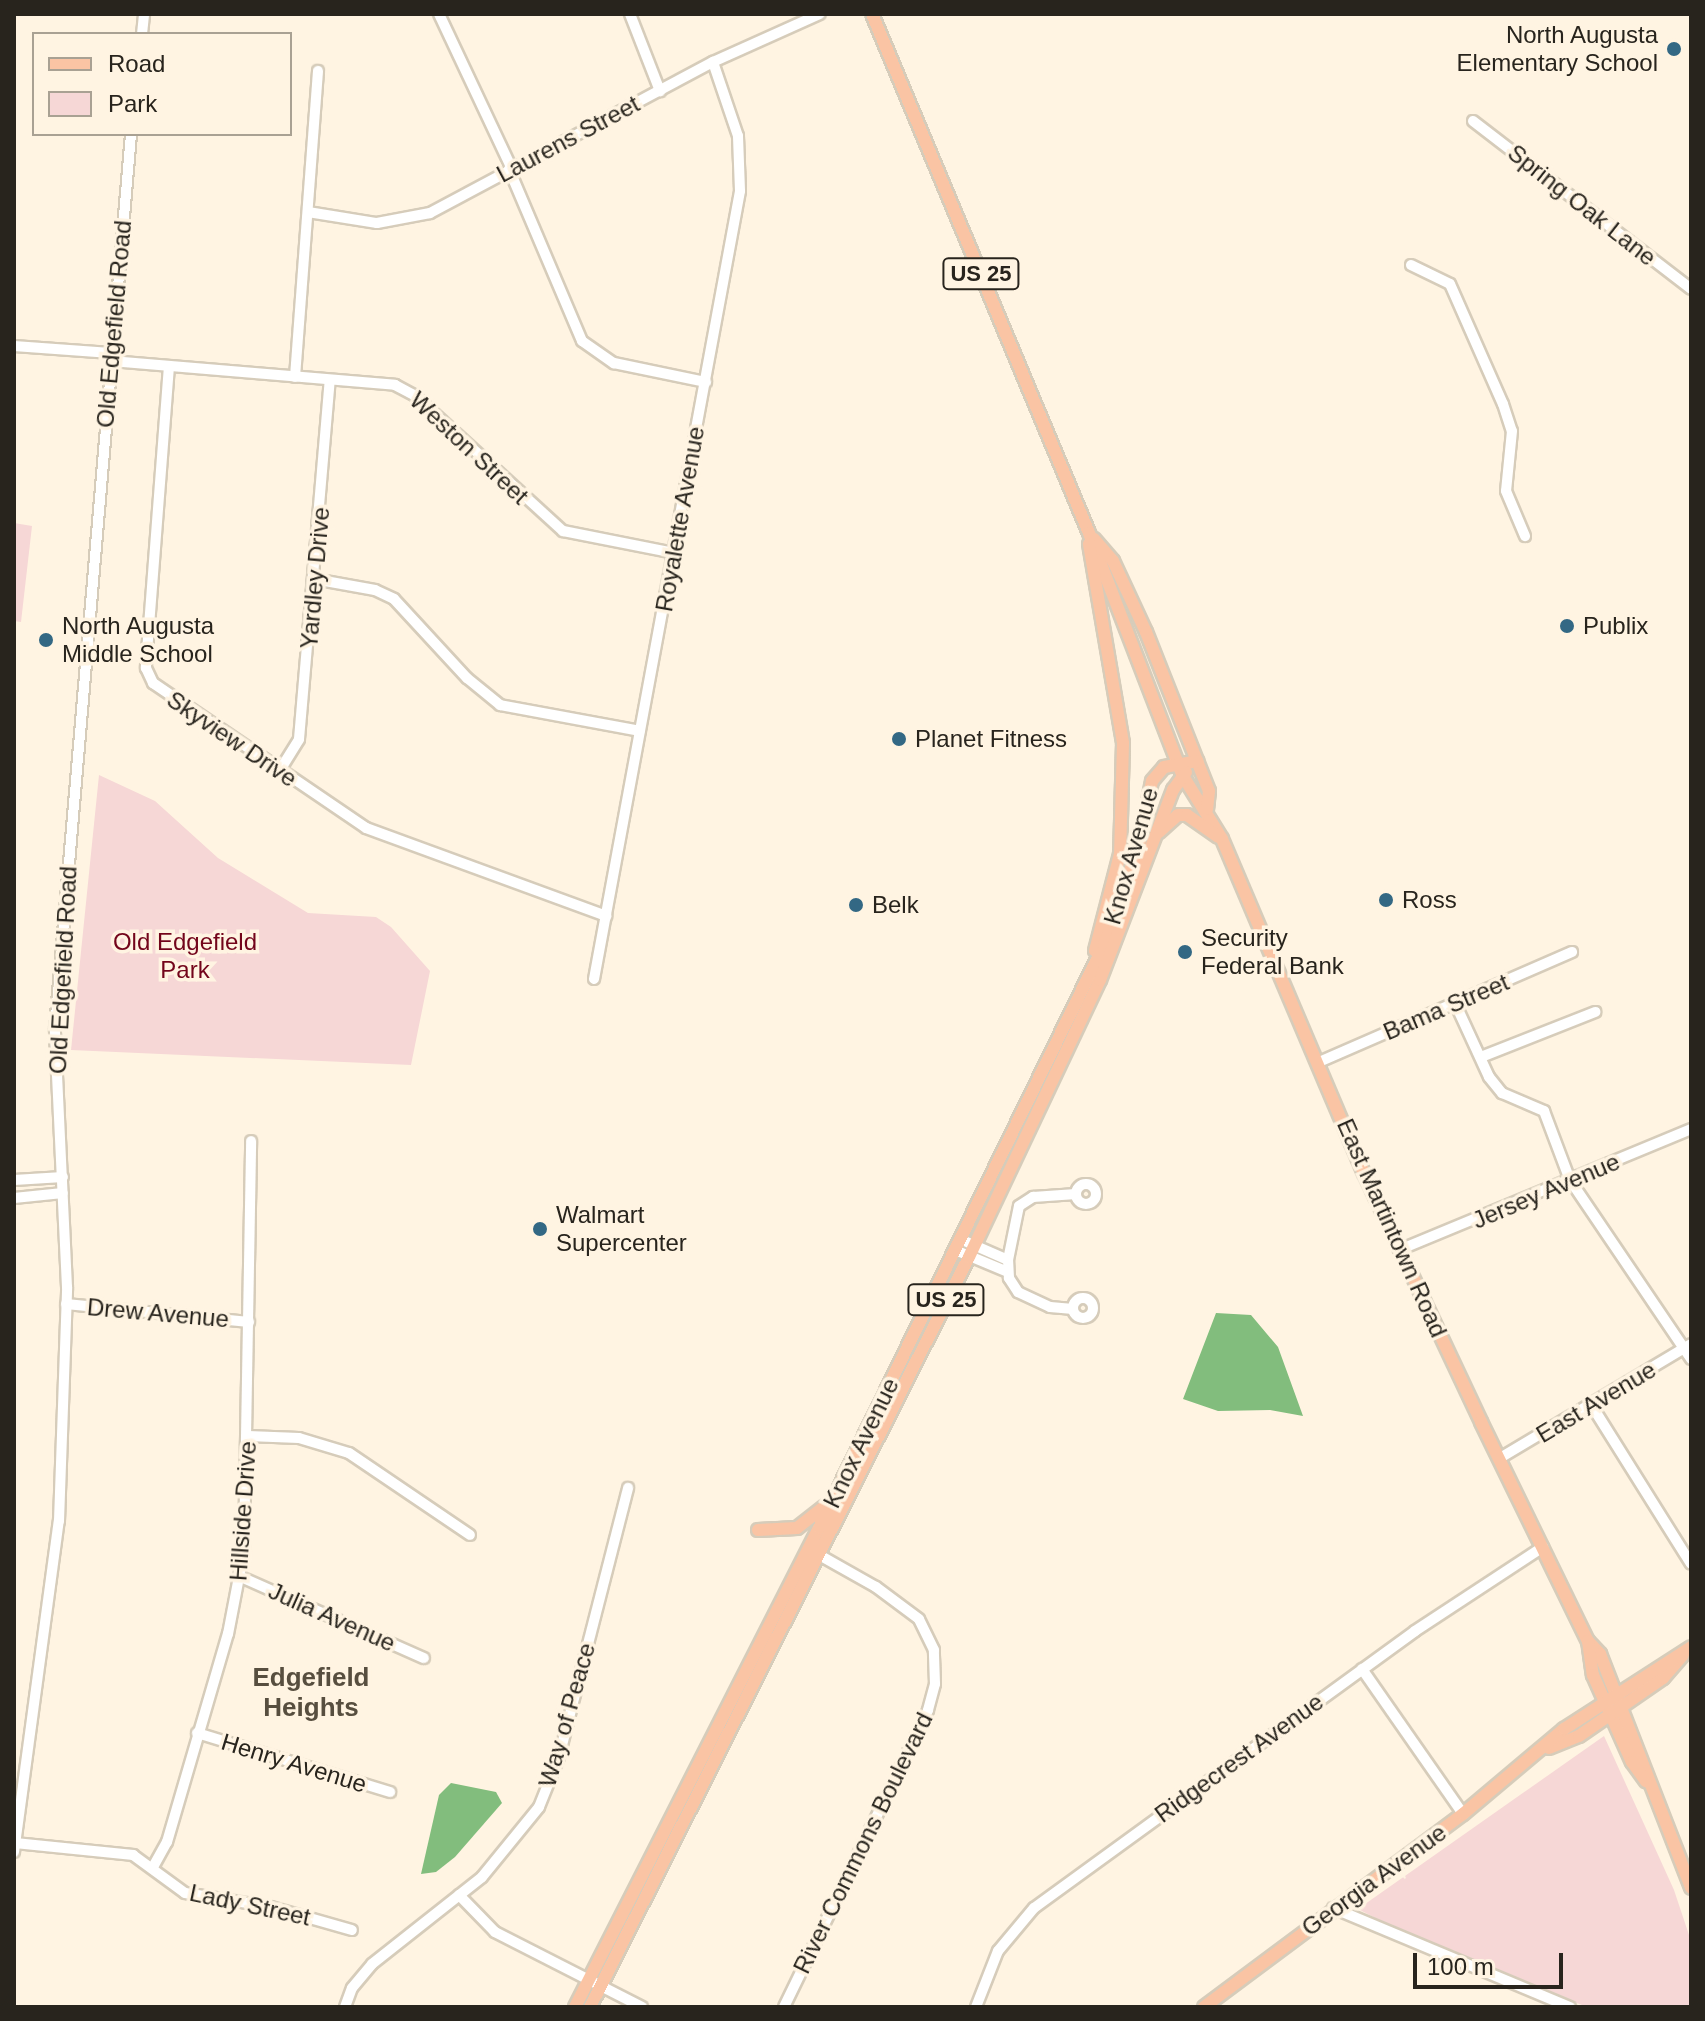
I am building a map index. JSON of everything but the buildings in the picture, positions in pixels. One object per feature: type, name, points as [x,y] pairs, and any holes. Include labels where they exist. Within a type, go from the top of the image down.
[{"type":"main road","name":"East Martintown Road","points":[[872,14],[1089,533],[1183,776],[1193,797],[1207,809],[1222,839],[1399,1250],[1588,1641],[1600,1654],[1650,1787]]},
{"type":"main road","name":"East Martintown Road","points":[[1089,533],[1113,561],[1209,791],[1207,809]]},
{"type":"main road","name":"US 25","points":[[1089,533],[1088,564],[1109,650],[1124,774],[1120,854],[1092,962]]},
{"type":"main road","name":"Knox Avenue","points":[[814,1553],[834,1497],[1118,913],[1152,781],[1164,767],[1178,762],[1197,761]]},
{"type":"main road","name":"Knox Avenue","points":[[575,2007],[595,1981],[971,1252],[1100,980],[1183,776],[1197,761]]},
{"type":"main road","points":[[1157,834],[1178,815],[1187,815],[1222,839]]},
{"type":"main road","points":[[758,1530],[797,1528],[834,1497]]},
{"type":"main road","name":"East Martintown Road","points":[[1588,1641],[1587,1660],[1610,1715],[1650,1787]]},
{"type":"main road","name":"Georgia Avenue","points":[[1204,2007],[1463,1814],[1617,1693],[1690,1648]]},
{"type":"main road","name":"Georgia Avenue","points":[[1542,1751],[1579,1736],[1610,1715],[1663,1678],[1690,1648]]},
{"type":"main road","points":[[1650,1787],[1686,1858],[1691,1888]]},
{"type":"main road","name":"Knox Avenue","points":[[590,2007],[595,1981]]},
{"type":"street","points":[[439,14],[510,168],[582,341],[614,363],[706,382]]},
{"type":"street","points":[[630,14],[660,91]]},
{"type":"street","name":"Laurens Street","points":[[308,212],[377,223],[404,221],[438,209],[713,62],[820,14]]},
{"type":"street","name":"Royalette Avenue","points":[[594,979],[742,177],[738,136],[713,62]]},
{"type":"street","points":[[295,377],[318,71]]},
{"type":"street","name":"Spring Oak Lane","points":[[1473,121],[1691,289]]},
{"type":"street","name":"Old Edgefield Road","points":[[14,1852],[59,1521],[66,1304],[55,1033],[131,136]]},
{"type":"street","points":[[1411,265],[1450,284],[1503,404],[1512,440],[1505,464],[1506,491],[1525,536]]},
{"type":"street","name":"Weston Street","points":[[14,346],[169,366],[386,384],[414,395],[563,531],[674,553]]},
{"type":"street","name":"Skyview Drive","points":[[169,366],[146,668],[163,694],[366,828],[606,916]]},
{"type":"street","name":"Yardley Drive","points":[[280,770],[299,739],[330,380]]},
{"type":"street","points":[[314,579],[375,590],[394,599],[467,678],[500,705],[640,731]]},
{"type":"street","name":"Bama Street","points":[[1319,1062],[1572,952]]},
{"type":"street","points":[[1455,1003],[1502,1093],[1544,1111],[1570,1180],[1688,1346],[1691,1359]]},
{"type":"street","points":[[1481,1057],[1595,1012]]},
{"type":"street","name":"Jersey Avenue","points":[[1399,1250],[1691,1129]]},
{"type":"street","name":"Hillside Drive","points":[[153,1867],[167,1842],[241,1577],[248,1436],[251,1141]]},
{"type":"street","points":[[14,1180],[63,1177]]},
{"type":"street","points":[[14,1198],[63,1193]]},
{"type":"street","points":[[1073,1309],[1050,1307],[1018,1292],[1008,1272],[1008,1260],[1019,1206],[1033,1197],[1076,1194]]},
{"type":"street","points":[[958,1245],[1008,1272]]},
{"type":"street","points":[[971,1252],[1008,1260]]},
{"type":"street","name":"Drew Avenue","points":[[66,1304],[249,1322]]},
{"type":"street","name":"East Avenue","points":[[1500,1458],[1592,1406],[1688,1346]]},
{"type":"street","points":[[1592,1406],[1691,1564]]},
{"type":"street","points":[[248,1436],[299,1438],[349,1453],[470,1535]]},
{"type":"street","name":"Way of Peace","points":[[345,2007],[352,1988],[383,1953],[459,1895],[518,1836],[554,1771],[628,1488]]},
{"type":"street","name":"Ridgecrest Avenue","points":[[976,2007],[998,1951],[1024,1918],[1362,1669],[1543,1547]]},
{"type":"street","name":"River Commons Boulevard","points":[[784,2007],[928,1710],[935,1684],[934,1650],[919,1619],[814,1553]]},
{"type":"street","name":"Julia Avenue","points":[[241,1577],[424,1658]]},
{"type":"street","points":[[1362,1669],[1463,1814]]},
{"type":"street","name":"Henry Avenue","points":[[197,1733],[390,1792]]},
{"type":"street","name":"Lady Street","points":[[15,1843],[133,1855],[185,1893],[271,1907],[352,1930]]},
{"type":"street","points":[[459,1895],[495,1932],[642,2007]]},
{"type":"street","points":[[1333,1908],[1570,2007]]},
{"type":"green space","points":[[14,523],[32,526],[21,622],[14,621]]},
{"type":"green space","name":"Old Edgefield Park","points":[[99,775],[155,801],[218,858],[308,913],[376,917],[391,927],[430,971],[411,1065],[71,1050]]},
{"type":"green space","points":[[1604,1736],[1674,1890],[1691,1941],[1691,2007],[1587,2007],[1422,1942],[1358,1909]]},
{"type":"shaded area","points":[[1216,1313],[1251,1315],[1278,1347],[1303,1416],[1270,1410],[1218,1411],[1183,1399]]},
{"type":"shaded area","points":[[451,1783],[496,1792],[502,1803],[455,1857],[436,1872],[421,1874],[439,1795]]},
{"type":"place","name":"North Augusta Elementary School","points":[[1674,49]]},
{"type":"place","name":"Publix","points":[[1567,626]]},
{"type":"place","name":"North Augusta Middle School","points":[[46,640]]},
{"type":"place","name":"Planet Fitness","points":[[899,739]]},
{"type":"place","name":"Ross","points":[[1386,900]]},
{"type":"place","name":"Belk","points":[[856,905]]},
{"type":"place","name":"Security Federal Bank","points":[[1185,952]]},
{"type":"place","name":"Walmart Supercenter","points":[[540,1229]]},
{"type":"district","name":"Edgefield Heights","points":[[311,1693]]}]
